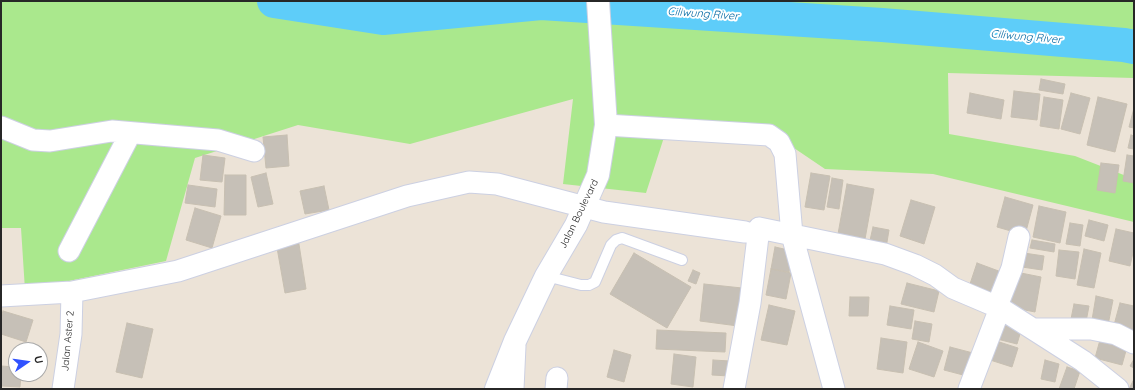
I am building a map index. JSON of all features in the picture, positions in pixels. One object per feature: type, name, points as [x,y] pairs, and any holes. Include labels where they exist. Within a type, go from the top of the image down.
[{"type":"main road","name":"Jalan Boulevard","points":[[496,389],[515,341],[546,276],[584,208],[598,175],[606,126],[606,100],[602,68],[598,1]]},
{"type":"street","points":[[606,126],[769,135],[779,142],[785,154],[792,235],[834,389]]},
{"type":"street","points":[[1,127],[33,140],[50,141],[112,131],[130,134],[218,140],[254,151]]},
{"type":"street","points":[[69,251],[130,134]]},
{"type":"street","points":[[1,296],[72,292],[178,271],[407,196],[470,182],[497,184],[584,208],[631,217],[745,232]]},
{"type":"street","points":[[734,389],[749,309],[759,228],[885,254],[915,265],[936,275],[953,288],[999,307],[1082,361],[1118,389]]},
{"type":"street","points":[[969,389],[1012,268],[1019,237]]},
{"type":"street","name":"Jalan Aster 2","points":[[63,389],[71,334],[72,292]]},
{"type":"street","points":[[1035,329],[1091,329],[1116,334],[1134,343]]},
{"type":"street","points":[[513,389],[515,341]]},
{"type":"lane","points":[[546,276],[581,285],[589,285],[595,282],[611,245],[616,240],[622,238],[682,260]]},
{"type":"green space","points":[[1,1],[1134,1],[1134,78],[948,73],[949,134],[1075,156],[1134,179],[1134,222],[933,174],[825,169],[763,127],[666,131],[646,193],[563,184],[573,99],[410,144],[298,125],[195,158],[166,261],[25,290],[21,228],[1,228]]},
{"type":"building","points":[[1041,79],[1065,84],[1063,94],[1039,90]]},
{"type":"building","points":[[1014,91],[1040,94],[1037,120],[1011,117]]},
{"type":"building","points":[[970,93],[1004,100],[1001,119],[967,113]]},
{"type":"building","points":[[1071,93],[1090,98],[1080,134],[1061,129]]},
{"type":"building","points":[[1044,97],[1063,100],[1059,129],[1040,126]]},
{"type":"building","points":[[1098,97],[1127,104],[1115,152],[1087,145]]},
{"type":"building","points":[[1134,108],[1134,128],[1129,127]]},
{"type":"building","points":[[287,135],[289,166],[266,168],[263,137]]},
{"type":"building","points":[[1131,135],[1134,136],[1134,149],[1128,148]]},
{"type":"building","points":[[203,155],[225,158],[222,182],[200,180]]},
{"type":"building","points":[[1127,155],[1134,156],[1134,183],[1123,181]]},
{"type":"building","points":[[1101,163],[1119,165],[1115,193],[1097,190]]},
{"type":"building","points":[[266,173],[273,204],[258,207],[251,177]]},
{"type":"building","points":[[811,173],[830,176],[824,210],[805,207]]},
{"type":"building","points":[[225,175],[246,175],[246,215],[224,215]]},
{"type":"building","points":[[832,178],[843,180],[839,209],[827,207]]},
{"type":"building","points":[[847,184],[874,189],[865,239],[838,234]]},
{"type":"building","points":[[188,185],[217,189],[215,207],[185,203]]},
{"type":"building","points":[[324,186],[329,210],[305,214],[300,191]]},
{"type":"building","points":[[1005,197],[1033,205],[1025,235],[997,227]]},
{"type":"building","points":[[911,200],[935,207],[924,244],[900,236]]},
{"type":"building","points":[[1039,206],[1066,212],[1060,243],[1033,237]]},
{"type":"building","points":[[195,208],[221,216],[212,248],[186,240]]},
{"type":"building","points":[[1089,220],[1108,225],[1104,241],[1085,236]]},
{"type":"building","points":[[1070,223],[1083,225],[1080,246],[1066,244]]},
{"type":"building","points":[[873,227],[889,230],[886,248],[869,245]]},
{"type":"building","points":[[1116,229],[1134,233],[1134,248],[1130,266],[1109,261]]},
{"type":"building","points":[[298,238],[306,289],[285,293],[276,242]]},
{"type":"building","points":[[1032,240],[1055,244],[1054,252],[1030,248]]},
{"type":"building","points":[[775,247],[793,251],[789,272],[771,269]]},
{"type":"building","points":[[1084,249],[1101,253],[1094,288],[1077,285]]},
{"type":"building","points":[[1059,250],[1079,252],[1075,279],[1056,276]]},
{"type":"building","points":[[634,253],[691,287],[667,328],[610,294]]},
{"type":"building","points":[[1024,253],[1044,256],[1042,270],[1022,267]]},
{"type":"building","points":[[977,263],[1004,273],[995,297],[969,287]]},
{"type":"building","points":[[771,269],[791,273],[786,299],[766,295]]},
{"type":"building","points":[[693,270],[700,273],[696,284],[688,281]]},
{"type":"building","points":[[1011,271],[1041,277],[1035,312],[1005,306]]},
{"type":"building","points":[[907,283],[939,291],[934,312],[901,304]]},
{"type":"building","points":[[704,284],[742,288],[738,326],[700,321]]},
{"type":"building","points":[[1096,296],[1113,300],[1107,330],[1091,326]]},
{"type":"building","points":[[850,297],[869,297],[868,316],[849,316]]},
{"type":"building","points":[[1120,303],[1134,306],[1134,330],[1114,325]]},
{"type":"building","points":[[1074,304],[1089,306],[1085,327],[1070,324]]},
{"type":"building","points":[[769,305],[795,311],[787,345],[761,340]]},
{"type":"building","points":[[890,306],[914,310],[911,329],[887,325]]},
{"type":"building","points":[[3,311],[33,320],[26,342],[1,334],[1,318]]},
{"type":"building","points":[[1002,319],[1023,324],[1017,344],[997,339]]},
{"type":"building","points":[[915,321],[932,324],[929,342],[912,339]]},
{"type":"building","points":[[127,323],[153,329],[142,378],[116,372]]},
{"type":"building","points":[[657,330],[726,333],[725,352],[656,349]]},
{"type":"building","points":[[881,338],[907,342],[903,373],[877,369]]},
{"type":"building","points":[[990,339],[1018,348],[1012,367],[984,358]]},
{"type":"building","points":[[1100,340],[1127,347],[1122,365],[1095,358]]},
{"type":"building","points":[[918,342],[943,351],[934,377],[909,369]]},
{"type":"building","points":[[950,347],[973,353],[967,376],[944,370]]},
{"type":"building","points":[[614,350],[631,355],[624,382],[607,377]]},
{"type":"building","points":[[674,354],[696,357],[693,387],[671,384]]},
{"type":"building","points":[[1134,359],[1134,368],[1130,366]]},
{"type":"building","points":[[713,360],[730,361],[729,376],[712,375]]},
{"type":"building","points":[[1045,360],[1059,364],[1055,382],[1041,379]]},
{"type":"building","points":[[1,366],[8,366],[8,382],[20,382],[20,387],[1,386]]},
{"type":"building","points":[[1067,367],[1080,371],[1074,389],[1059,389]]},
{"type":"building","points":[[1133,381],[1134,389],[1129,389]]},
{"type":"waterway","name":"Ciliwung River","points":[[274,1],[383,18],[541,3],[882,25],[1134,47]]}]
